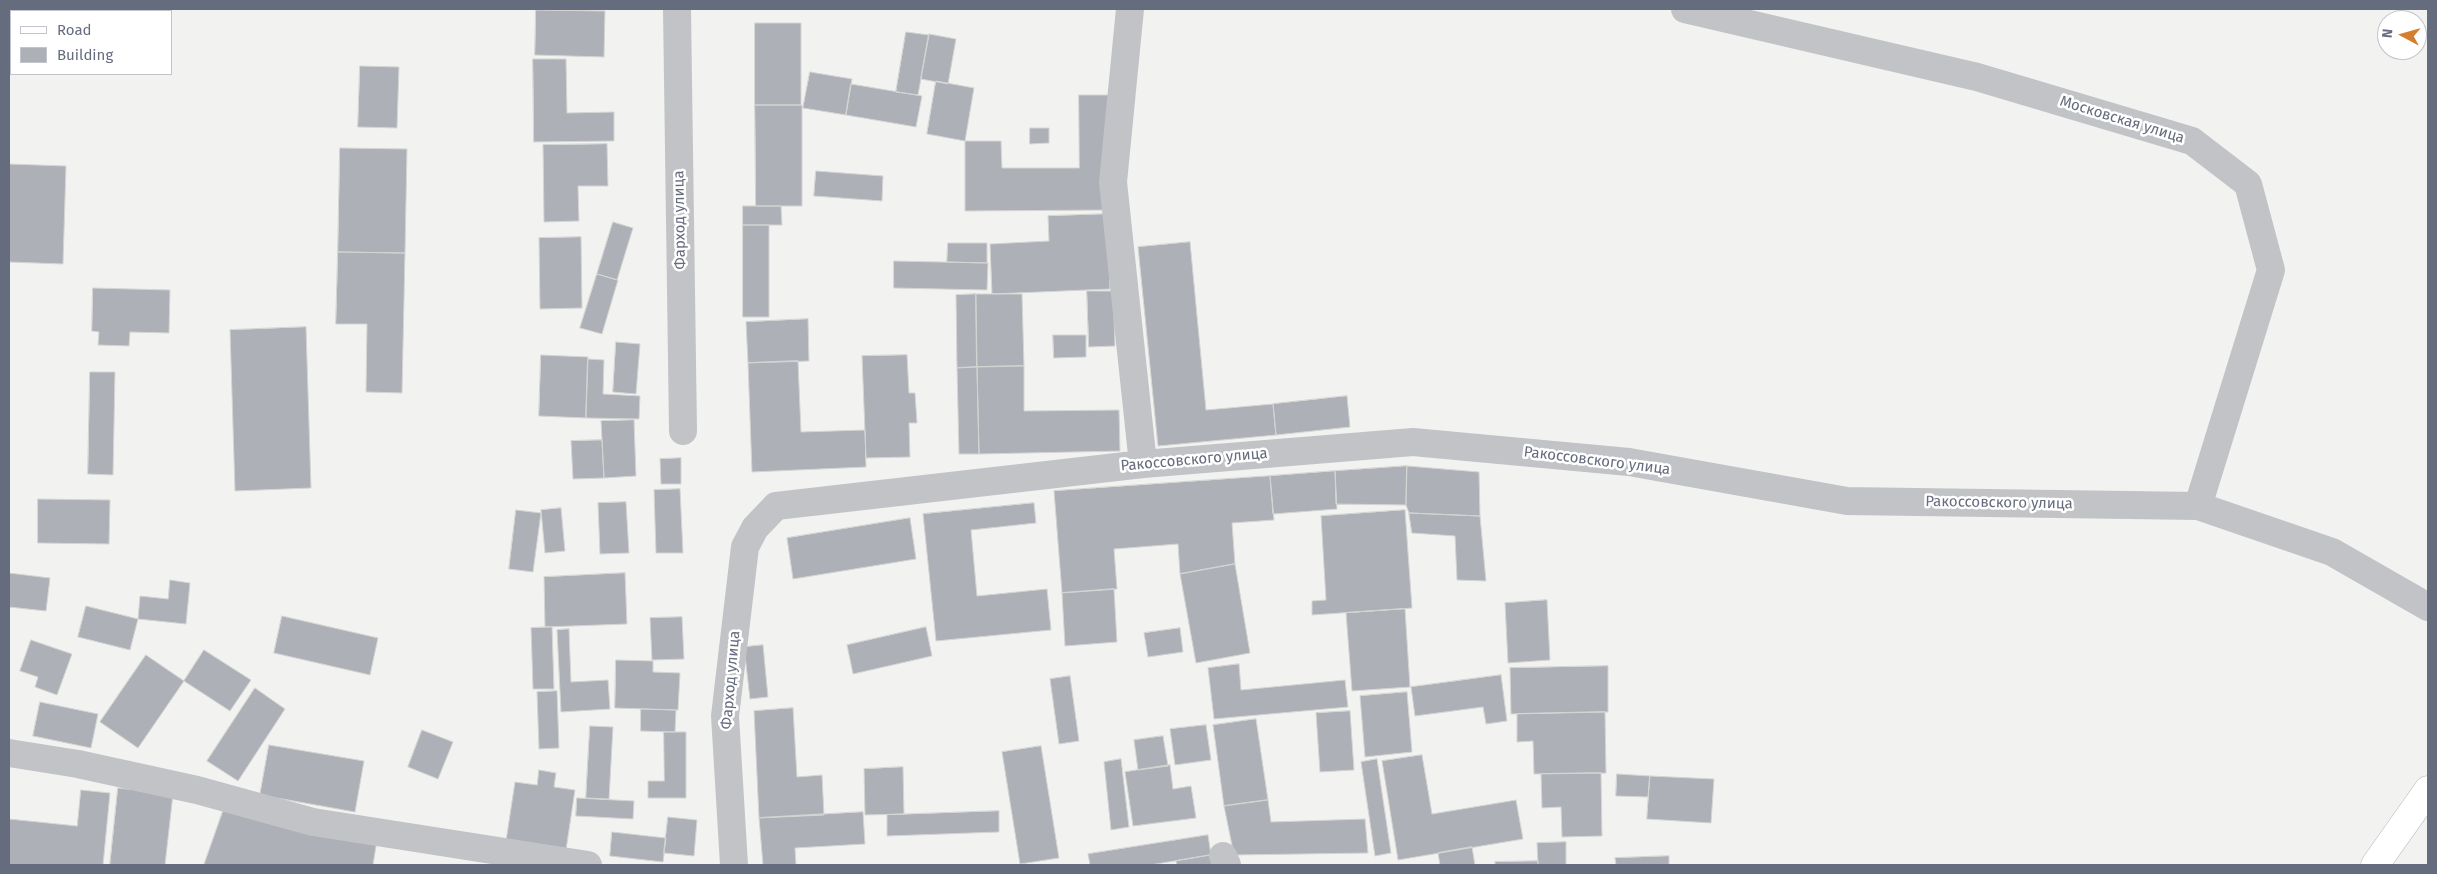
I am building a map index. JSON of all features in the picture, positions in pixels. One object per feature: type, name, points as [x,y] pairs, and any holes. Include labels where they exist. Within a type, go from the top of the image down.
[{"type":"main road","points":[[2375,865],[2428,790]]},
{"type":"street","name":"Фарход улица","points":[[677,9],[683,431]]},
{"type":"street","points":[[1130,9],[1113,182],[1143,464]]},
{"type":"street","name":"Московская улица","points":[[1685,9],[1977,77],[2192,141],[2248,184],[2271,270],[2198,506]]},
{"type":"street","name":"Ракоссовского улица","points":[[755,528],[776,506],[1143,464],[1413,442],[1629,462],[1847,500],[2198,506],[2332,552],[2428,607]]},
{"type":"street","name":"Фарход улица","points":[[734,865],[725,716],[745,547],[755,528]]},
{"type":"street","points":[[9,752],[78,764],[197,790],[313,822],[588,865]]},
{"type":"building","points":[[67,9],[146,9],[146,10]]},
{"type":"building","points":[[536,10],[605,11],[604,57],[535,55]]},
{"type":"building","points":[[755,23],[801,23],[801,105],[755,105]]},
{"type":"building","points":[[906,32],[929,35],[918,95],[896,92]]},
{"type":"building","points":[[929,34],[956,39],[948,84],[921,79]]},
{"type":"building","points":[[533,59],[566,59],[567,113],[614,112],[614,141],[534,142]]},
{"type":"building","points":[[360,66],[399,67],[397,128],[358,127]]},
{"type":"building","points":[[810,72],[852,79],[846,115],[803,108]]},
{"type":"building","points":[[936,81],[974,88],[965,141],[927,134]]},
{"type":"building","points":[[851,84],[922,96],[916,127],[846,115]]},
{"type":"building","points":[[1079,95],[1109,95],[1109,210],[965,211],[965,141],[1001,141],[1002,168],[1079,168]]},
{"type":"building","points":[[755,105],[802,105],[802,206],[756,206]]},
{"type":"building","points":[[1030,128],[1049,128],[1049,143],[1030,144]]},
{"type":"building","points":[[607,144],[608,186],[578,186],[579,221],[544,222],[543,145]]},
{"type":"building","points":[[340,148],[407,149],[405,253],[338,252]]},
{"type":"building","points":[[9,164],[66,166],[63,264],[9,262]]},
{"type":"building","points":[[816,171],[883,176],[882,201],[814,196]]},
{"type":"building","points":[[743,206],[781,206],[782,225],[743,225]]},
{"type":"building","points":[[1107,214],[1110,289],[992,294],[990,244],[1049,241],[1048,216]]},
{"type":"building","points":[[613,222],[633,228],[617,280],[597,274]]},
{"type":"building","points":[[743,225],[769,225],[769,317],[743,317]]},
{"type":"building","points":[[581,237],[582,308],[540,309],[539,238]]},
{"type":"building","points":[[1190,242],[1206,410],[1273,404],[1276,435],[1158,446],[1138,247]]},
{"type":"building","points":[[948,243],[987,243],[987,263],[947,262]]},
{"type":"building","points":[[338,252],[405,253],[402,393],[366,392],[367,324],[336,324]]},
{"type":"building","points":[[894,261],[988,263],[987,290],[894,288]]},
{"type":"building","points":[[597,274],[618,280],[602,334],[580,328]]},
{"type":"building","points":[[93,288],[170,290],[169,333],[130,332],[129,346],[98,345],[99,332],[92,331]]},
{"type":"building","points":[[1087,291],[1113,291],[1115,346],[1089,347]]},
{"type":"building","points":[[976,294],[977,367],[957,368],[956,295]]},
{"type":"building","points":[[976,294],[1022,294],[1024,366],[977,367]]},
{"type":"building","points":[[808,319],[809,361],[748,363],[746,322]]},
{"type":"building","points":[[306,327],[311,488],[235,491],[230,330]]},
{"type":"building","points":[[1053,335],[1086,335],[1086,357],[1054,358]]},
{"type":"building","points":[[616,342],[640,344],[636,394],[613,392]]},
{"type":"building","points":[[541,355],[588,357],[586,418],[539,416]]},
{"type":"building","points":[[907,355],[909,393],[915,393],[917,423],[909,423],[910,457],[866,458],[862,356]]},
{"type":"building","points":[[588,359],[604,360],[603,394],[640,396],[639,419],[586,418]]},
{"type":"building","points":[[798,361],[801,432],[865,430],[866,467],[752,472],[748,363]]},
{"type":"building","points":[[1024,366],[1024,411],[1119,410],[1120,451],[979,454],[977,367]]},
{"type":"building","points":[[977,367],[979,454],[959,454],[957,368]]},
{"type":"building","points":[[90,372],[115,372],[113,475],[88,474]]},
{"type":"building","points":[[1347,396],[1350,427],[1276,435],[1273,404]]},
{"type":"building","points":[[634,420],[636,476],[604,478],[601,421]]},
{"type":"building","points":[[602,440],[604,478],[573,479],[571,441]]},
{"type":"building","points":[[681,458],[681,484],[661,484],[660,459]]},
{"type":"building","points":[[1407,466],[1479,472],[1480,516],[1409,513],[1406,505]]},
{"type":"building","points":[[1407,466],[1406,505],[1336,504],[1335,471]]},
{"type":"building","points":[[1335,471],[1337,509],[1273,514],[1270,476]]},
{"type":"building","points":[[1270,476],[1274,520],[1232,523],[1235,564],[1180,574],[1178,544],[1114,549],[1117,589],[1062,593],[1054,491]]},
{"type":"building","points":[[680,489],[683,553],[656,553],[654,490]]},
{"type":"building","points":[[38,499],[110,500],[109,544],[38,543]]},
{"type":"building","points":[[626,502],[629,553],[600,554],[598,503]]},
{"type":"building","points":[[1034,503],[1036,523],[971,530],[977,596],[1047,589],[1051,630],[936,641],[923,514]]},
{"type":"building","points":[[561,508],[565,551],[545,553],[541,510]]},
{"type":"building","points":[[516,510],[541,513],[533,572],[509,569]]},
{"type":"building","points":[[1405,510],[1412,608],[1312,615],[1312,601],[1326,600],[1321,516]]},
{"type":"building","points":[[1409,513],[1480,516],[1486,581],[1457,580],[1455,536],[1412,533]]},
{"type":"building","points":[[910,518],[916,559],[793,579],[787,538]]},
{"type":"building","points":[[1235,564],[1250,653],[1196,663],[1180,574]]},
{"type":"building","points":[[9,573],[50,578],[46,611],[9,607]]},
{"type":"building","points":[[625,573],[627,624],[545,627],[544,577]]},
{"type":"building","points":[[170,580],[190,583],[186,624],[138,619],[140,596],[168,599]]},
{"type":"building","points":[[1114,589],[1117,642],[1065,646],[1062,593]]},
{"type":"building","points":[[1547,600],[1550,660],[1508,663],[1505,603]]},
{"type":"building","points":[[86,606],[138,619],[130,650],[78,637]]},
{"type":"building","points":[[1405,609],[1410,687],[1352,691],[1346,613]]},
{"type":"building","points":[[282,616],[378,638],[370,675],[274,653]]},
{"type":"building","points":[[682,617],[684,659],[652,660],[650,618]]},
{"type":"building","points":[[552,627],[554,689],[533,689],[531,628]]},
{"type":"building","points":[[926,627],[932,656],[853,674],[847,645]]},
{"type":"building","points":[[1180,628],[1183,652],[1148,657],[1144,633]]},
{"type":"building","points":[[569,629],[571,682],[608,680],[610,709],[561,712],[557,630]]},
{"type":"building","points":[[31,640],[72,654],[57,695],[35,687],[38,677],[20,671]]},
{"type":"building","points":[[763,645],[768,697],[750,699],[744,647]]},
{"type":"building","points":[[204,650],[251,680],[230,711],[184,681]]},
{"type":"building","points":[[146,655],[184,681],[138,748],[100,722]]},
{"type":"building","points":[[616,660],[653,661],[653,672],[680,673],[678,710],[615,708]]},
{"type":"building","points":[[1239,664],[1241,690],[1345,680],[1348,707],[1214,719],[1208,668]]},
{"type":"building","points":[[1608,666],[1608,712],[1511,714],[1510,668]]},
{"type":"building","points":[[1501,675],[1507,721],[1486,724],[1483,707],[1415,716],[1411,687]]},
{"type":"building","points":[[1070,676],[1079,741],[1059,744],[1050,679]]},
{"type":"building","points":[[255,688],[285,709],[238,781],[207,761]]},
{"type":"building","points":[[557,691],[559,748],[539,749],[537,692]]},
{"type":"building","points":[[1407,692],[1412,752],[1365,757],[1360,696]]},
{"type":"building","points":[[40,702],[98,714],[91,748],[33,736]]},
{"type":"building","points":[[793,708],[797,777],[822,775],[824,815],[759,818],[754,711]]},
{"type":"building","points":[[641,709],[676,710],[675,732],[641,731]]},
{"type":"building","points":[[1350,711],[1354,770],[1320,772],[1316,713]]},
{"type":"building","points":[[1605,712],[1606,773],[1534,774],[1533,741],[1517,742],[1517,714]]},
{"type":"building","points":[[1256,719],[1268,800],[1224,806],[1213,725]]},
{"type":"building","points":[[1206,725],[1211,760],[1175,765],[1170,729]]},
{"type":"building","points":[[590,726],[613,727],[609,799],[586,798]]},
{"type":"building","points":[[422,730],[453,742],[438,779],[408,767]]},
{"type":"building","points":[[664,732],[686,732],[686,798],[648,798],[648,781],[664,781]]},
{"type":"building","points":[[1163,736],[1168,766],[1138,770],[1134,740]]},
{"type":"building","points":[[269,745],[364,761],[355,812],[260,795]]},
{"type":"building","points":[[1041,746],[1059,858],[1020,864],[1002,752]]},
{"type":"building","points":[[1422,755],[1432,814],[1516,800],[1523,839],[1398,860],[1382,761]]},
{"type":"building","points":[[1121,759],[1129,827],[1111,830],[1104,762]]},
{"type":"building","points":[[1377,759],[1391,853],[1375,856],[1361,762]]},
{"type":"building","points":[[1170,765],[1173,789],[1191,786],[1196,818],[1133,826],[1125,772]]},
{"type":"building","points":[[903,767],[904,814],[865,815],[864,769]]},
{"type":"building","points":[[539,770],[556,773],[554,787],[575,790],[566,850],[506,841],[515,782],[537,785]]},
{"type":"building","points":[[1601,773],[1602,836],[1562,837],[1561,807],[1542,808],[1541,774]]},
{"type":"building","points":[[1617,774],[1650,776],[1648,797],[1616,796]]},
{"type":"building","points":[[1650,776],[1714,779],[1711,823],[1647,819]]},
{"type":"building","points":[[118,788],[173,794],[165,865],[110,865]]},
{"type":"building","points":[[81,790],[110,793],[103,865],[9,865],[9,819],[77,826]]},
{"type":"building","points":[[577,798],[634,801],[633,819],[576,816]]},
{"type":"building","points":[[1268,800],[1271,822],[1365,819],[1368,853],[1234,855],[1224,806]]},
{"type":"building","points":[[223,811],[377,840],[373,865],[204,865]]},
{"type":"building","points":[[999,811],[999,832],[887,836],[887,815]]},
{"type":"building","points":[[863,812],[865,844],[795,848],[796,865],[763,865],[759,818]]},
{"type":"building","points":[[668,817],[697,820],[694,856],[664,853]]},
{"type":"building","points":[[612,832],[666,838],[663,862],[610,856]]},
{"type":"building","points":[[1208,835],[1211,855],[1150,865],[1090,865],[1088,854]]},
{"type":"building","points":[[1566,842],[1566,865],[1538,865],[1537,843]]},
{"type":"building","points":[[1472,847],[1475,865],[1440,865],[1438,853]]},
{"type":"building","points":[[1211,855],[1213,865],[1177,865],[1176,861]]},
{"type":"building","points":[[1669,856],[1669,865],[1616,865],[1615,858]]},
{"type":"building","points":[[1538,861],[1538,865],[1495,865],[1495,862]]}]
